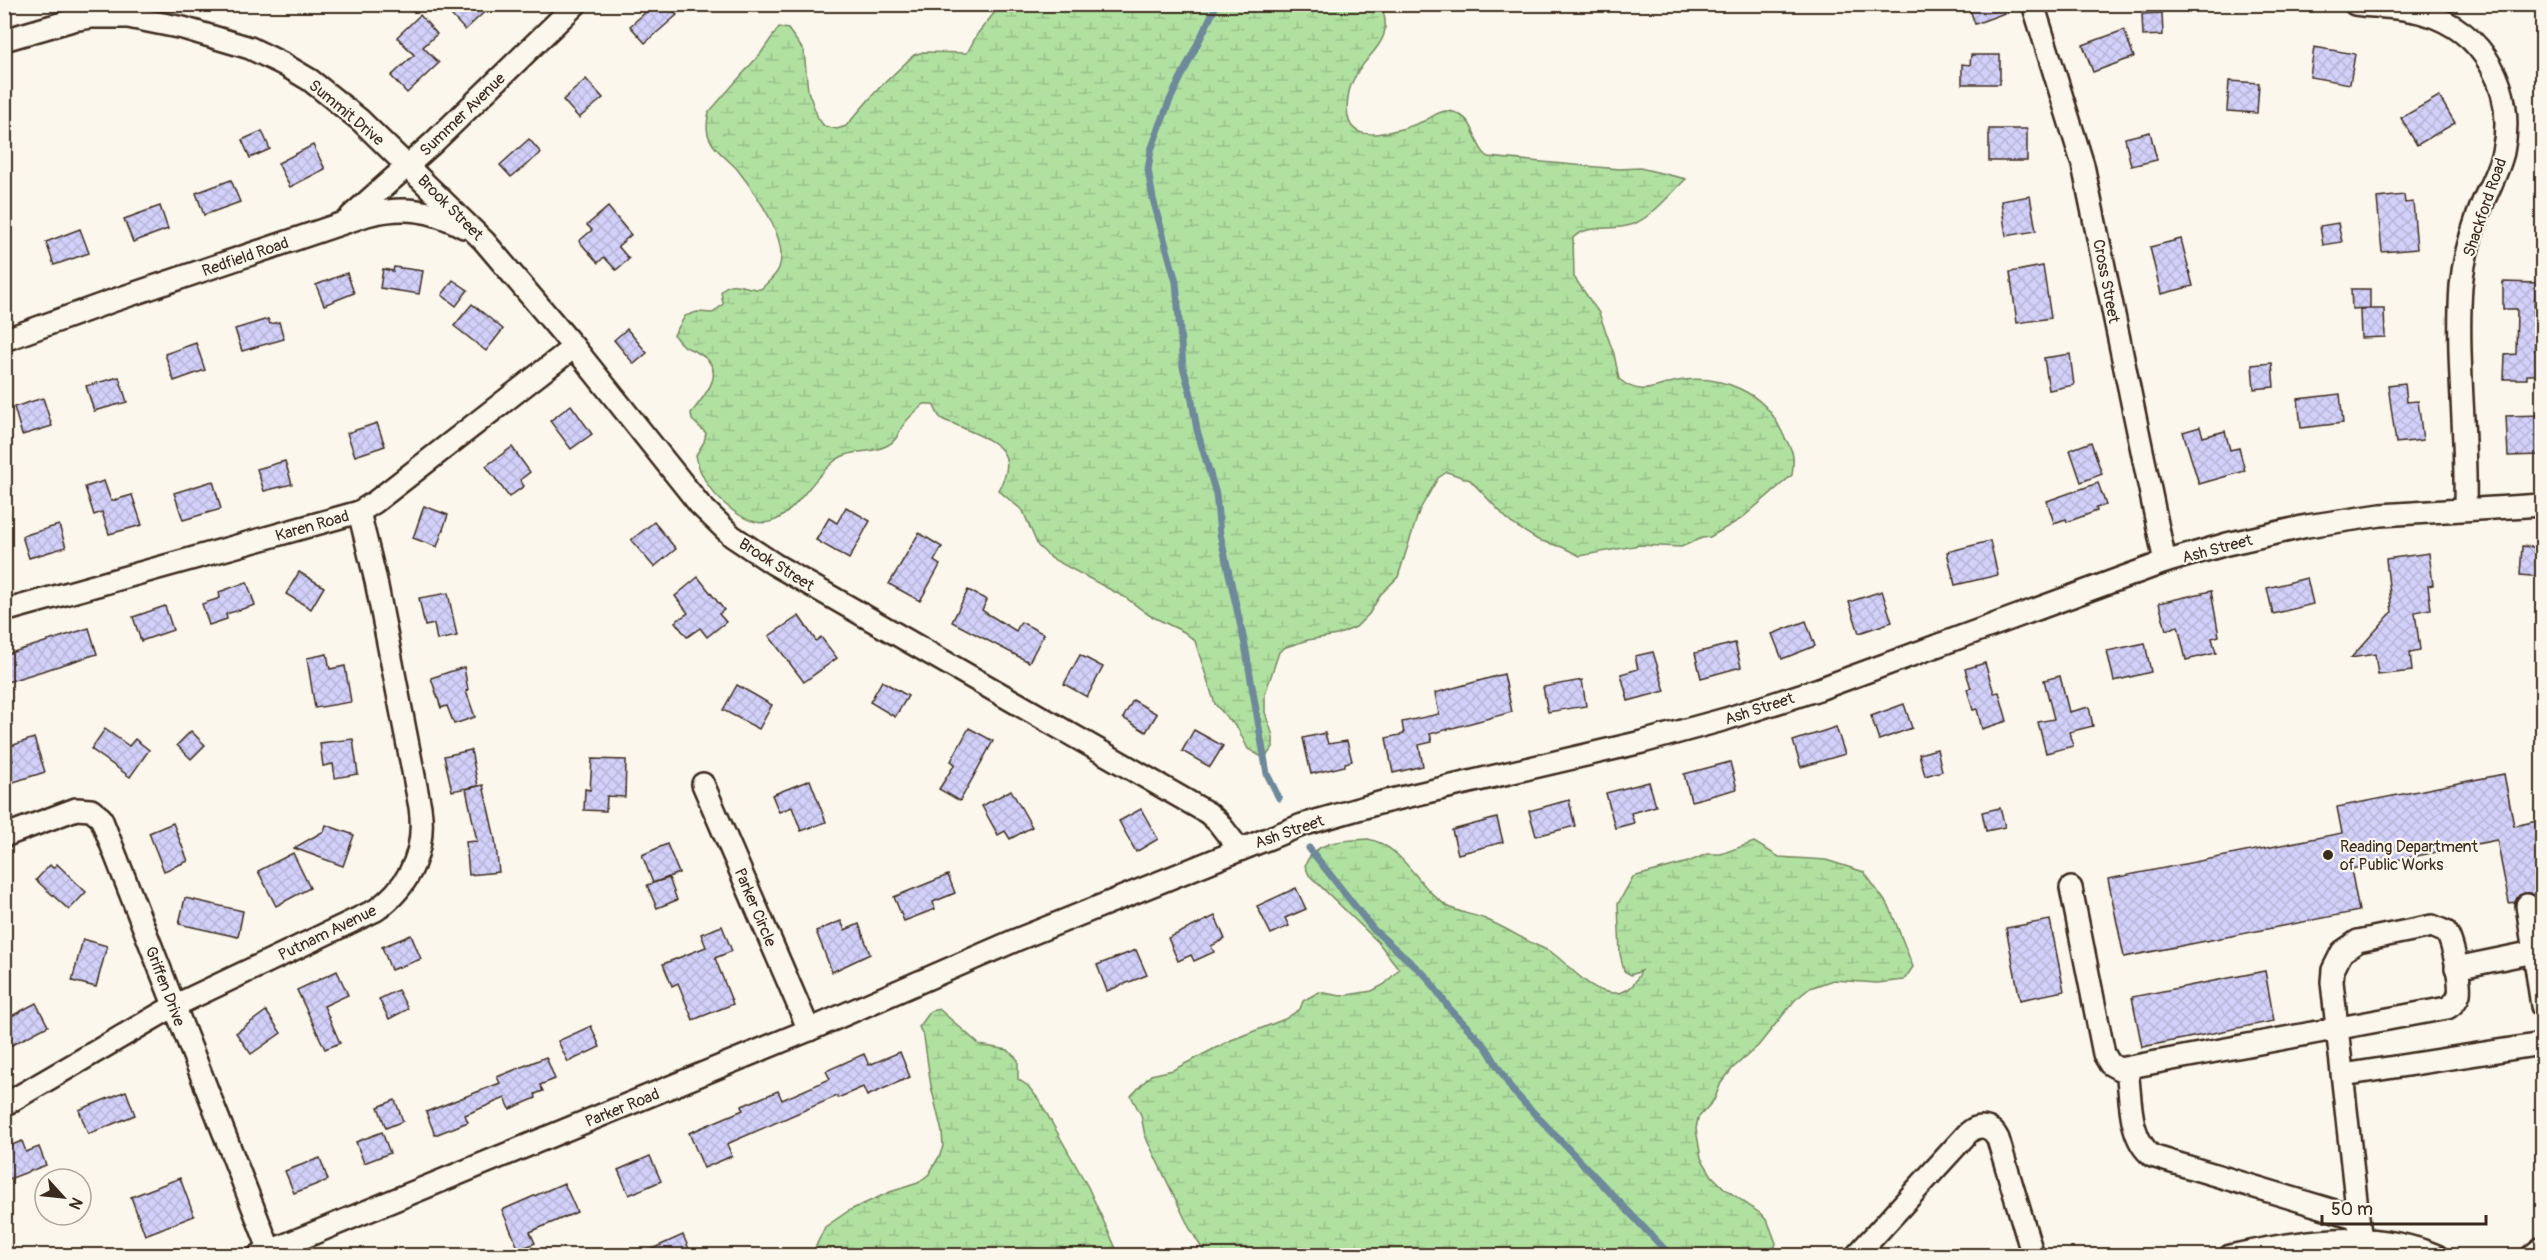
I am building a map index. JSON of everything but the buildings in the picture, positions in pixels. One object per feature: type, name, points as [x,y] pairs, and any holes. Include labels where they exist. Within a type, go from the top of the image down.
[{"type":"street","name":"Summer Avenue","points":[[346,221],[408,165],[576,4]]},
{"type":"street","name":"Cross Street","points":[[2033,4],[2083,165],[2165,562]]},
{"type":"street","name":"Shackford Road","points":[[2355,4],[2422,13],[2459,31],[2471,40],[2492,67],[2505,99],[2506,121],[2503,151],[2469,240],[2462,285],[2460,335],[2465,508]]},
{"type":"street","name":"Summit Drive","points":[[4,40],[73,20],[114,16],[157,21],[212,36],[267,56],[310,80],[360,120],[408,165]]},
{"type":"street","name":"Brook Street","points":[[408,165],[484,241],[574,347],[681,484],[732,536],[774,564],[1208,813],[1239,849]]},
{"type":"street","name":"Redfield Road","points":[[4,340],[346,221],[389,210],[416,210],[455,223],[484,241]]},
{"type":"street","name":"Karen Road","points":[[4,611],[359,512],[375,502],[574,347]]},
{"type":"street","name":"Ash Street","points":[[984,954],[1302,825],[1378,803],[1642,742],[1736,716],[1850,677],[2165,562],[2227,544],[2307,526],[2381,515],[2542,505]]},
{"type":"street","name":"Putnam Avenue","points":[[4,1105],[174,1006],[376,909],[400,888],[416,860],[422,829],[420,807],[376,581],[359,512]]},
{"type":"street","name":"Parker Circle","points":[[703,784],[809,1030]]},
{"type":"street","name":"Griffen Drive","points":[[4,836],[76,809],[88,809],[99,815],[105,825],[174,1006],[264,1253]]},
{"type":"street","points":[[2071,888],[2105,1057],[2112,1066],[2127,1069],[2338,1030],[2447,1008],[2454,1003],[2459,993],[2448,935],[2436,927],[2364,939],[2352,944],[2338,958],[2333,970],[2332,982],[2338,1030],[2361,1240]]},
{"type":"street","points":[[2527,905],[2542,1006]]},
{"type":"street","points":[[2456,968],[2534,952]]},
{"type":"street","name":"Parker Road","points":[[264,1253],[809,1030],[984,954]]},
{"type":"street","points":[[2343,1075],[2542,1044]]},
{"type":"street","points":[[2127,1069],[2136,1133],[2140,1144],[2152,1156],[2358,1218]]},
{"type":"street","points":[[1856,1256],[1968,1133],[1973,1128],[1982,1126],[1993,1131],[1998,1139],[2033,1256]]},
{"type":"street","points":[[2230,1256],[2313,1242],[2361,1240],[2437,1256]]},
{"type":"street","points":[[2532,1256],[2542,1248]]},
{"type":"green space","points":[[993,5],[1381,5],[1385,19],[1382,39],[1357,73],[1348,94],[1348,116],[1351,125],[1356,130],[1369,134],[1388,132],[1406,128],[1442,112],[1450,111],[1469,122],[1483,152],[1488,157],[1619,169],[1640,168],[1686,179],[1656,209],[1636,223],[1628,226],[1587,230],[1573,238],[1574,277],[1599,313],[1614,354],[1619,379],[1628,385],[1643,389],[1699,379],[1740,389],[1752,396],[1773,415],[1791,450],[1792,475],[1741,519],[1710,537],[1681,547],[1639,545],[1580,556],[1562,547],[1538,540],[1511,523],[1470,480],[1447,472],[1438,478],[1419,511],[1398,577],[1381,594],[1369,614],[1356,627],[1337,635],[1286,647],[1279,652],[1265,694],[1265,712],[1273,736],[1273,747],[1267,755],[1260,756],[1248,749],[1238,729],[1215,704],[1195,641],[1184,632],[1149,615],[1126,598],[1051,558],[1038,546],[1023,511],[998,490],[1005,475],[1007,463],[998,446],[942,419],[933,404],[924,404],[916,411],[904,424],[894,441],[888,445],[875,450],[842,456],[836,460],[787,512],[775,520],[761,523],[745,518],[715,495],[706,483],[696,455],[704,442],[706,433],[692,420],[691,413],[711,384],[713,368],[700,354],[682,345],[674,335],[685,316],[697,312],[713,313],[723,304],[721,292],[729,285],[761,289],[778,271],[781,256],[775,230],[761,202],[737,169],[716,149],[710,139],[707,126],[709,112],[761,53],[779,27],[788,29],[804,51],[808,91],[818,118],[824,126],[837,129],[846,126],[879,88],[914,55],[923,52],[967,53],[978,33],[995,12]]},
{"type":"green space","points":[[1368,839],[1380,843],[1401,858],[1436,898],[1447,906],[1480,917],[1548,950],[1582,979],[1598,989],[1615,993],[1628,989],[1635,983],[1641,971],[1631,975],[1624,971],[1620,954],[1618,904],[1633,877],[1688,862],[1707,854],[1721,854],[1754,842],[1779,857],[1826,860],[1864,872],[1890,908],[1913,967],[1904,980],[1877,983],[1833,980],[1810,988],[1795,1000],[1758,1046],[1733,1068],[1721,1083],[1714,1100],[1698,1118],[1696,1129],[1701,1158],[1712,1176],[1724,1188],[1761,1214],[1768,1222],[1776,1243],[1773,1255],[1206,1255],[1190,1229],[1145,1136],[1141,1115],[1131,1096],[1151,1075],[1173,1070],[1229,1041],[1285,1019],[1300,1009],[1303,1001],[1319,992],[1341,996],[1372,991],[1385,984],[1399,969],[1378,942],[1309,875],[1305,866],[1309,857],[1323,846],[1341,841]]},
{"type":"green space","points":[[939,1009],[980,1045],[1008,1050],[1018,1060],[1018,1079],[1028,1086],[1039,1100],[1088,1187],[1119,1255],[803,1255],[813,1252],[825,1227],[850,1210],[890,1192],[918,1183],[929,1174],[940,1155],[943,1146],[942,1132],[931,1086],[924,1037],[919,1027],[931,1011]]},
{"type":"waterway","points":[[1217,4],[1169,102],[1151,150],[1148,170],[1153,199],[1176,282],[1183,367],[1197,430],[1216,494],[1220,534],[1245,645],[1267,774],[1279,798]]},
{"type":"waterway","points":[[1309,848],[1373,929],[1427,977],[1449,1008],[1486,1047],[1512,1090],[1671,1256]]},
{"type":"place","name":"Reading Department of Public Works","points":[[2328,855]]}]
